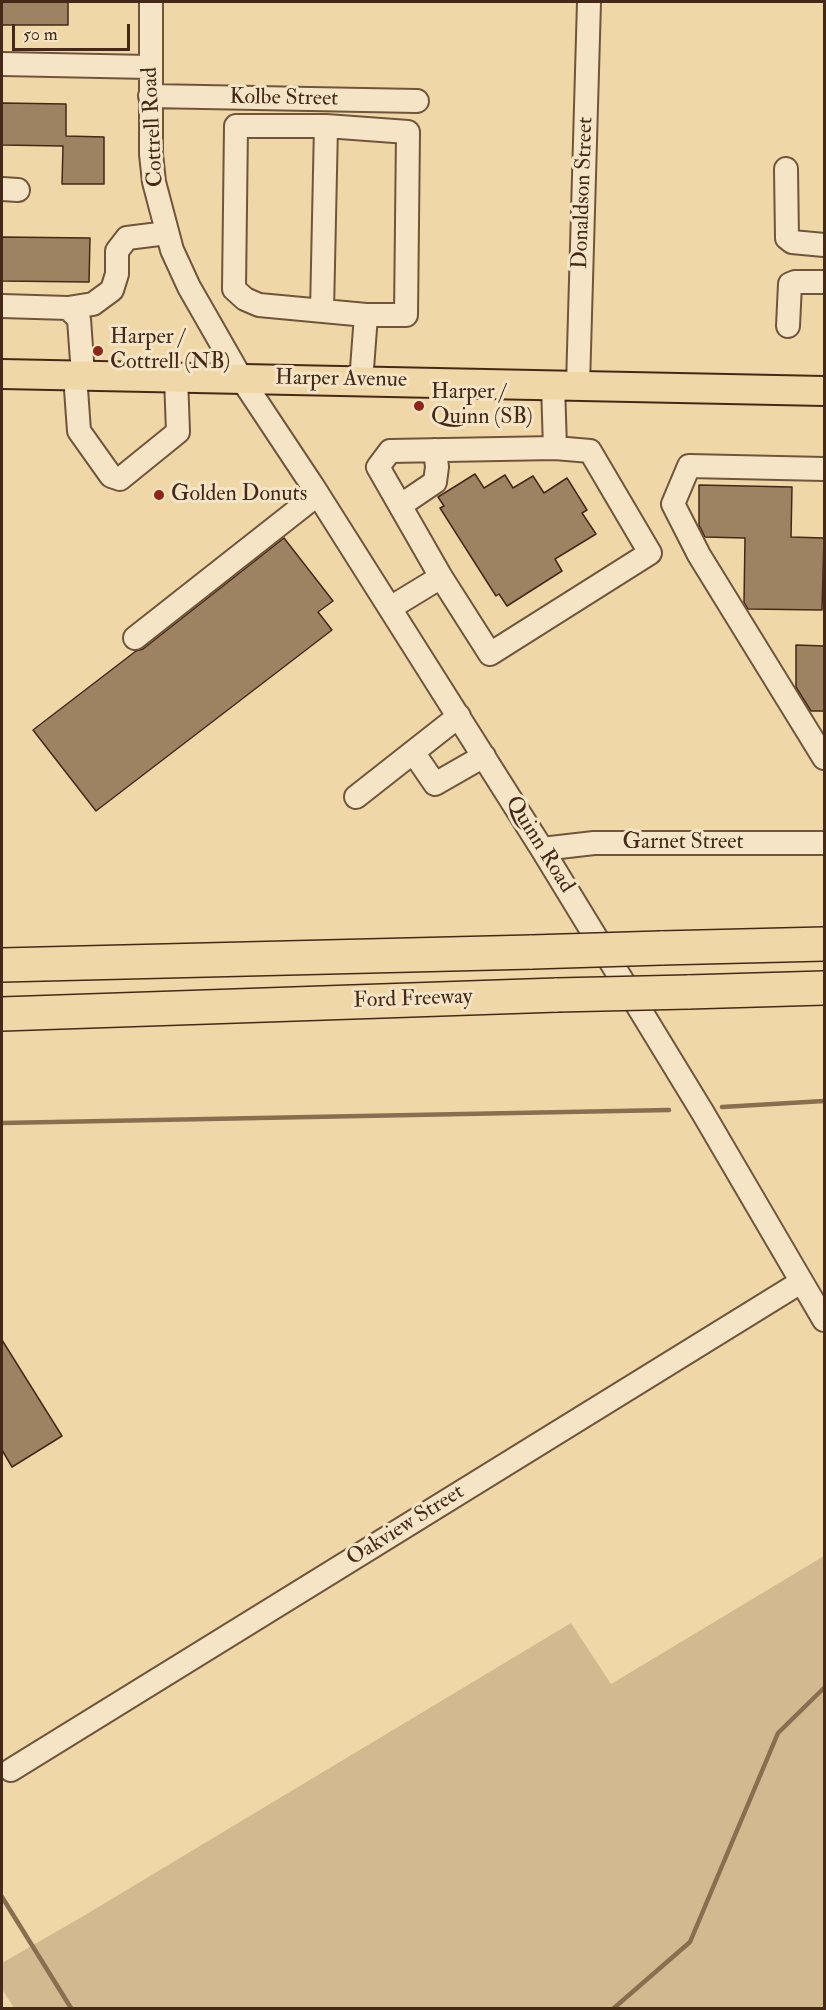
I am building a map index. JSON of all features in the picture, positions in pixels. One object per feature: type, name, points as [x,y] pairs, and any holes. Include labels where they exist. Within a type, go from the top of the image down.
[{"type":"highway","name":"Ford Freeway","points":[[2,965],[825,944]]},
{"type":"highway","name":"Ford Freeway","points":[[2,1014],[825,988]]},
{"type":"main road","name":"Harper Avenue","points":[[2,374],[825,391]]},
{"type":"street","name":"Cottrell Road","points":[[151,2],[149,67],[154,182],[172,250],[189,287],[241,378]]},
{"type":"street","name":"Donaldson Street","points":[[555,448],[566,385],[589,2]]},
{"type":"street","points":[[2,64],[149,67]]},
{"type":"street","name":"Kolbe Street","points":[[150,96],[417,101]]},
{"type":"street","points":[[236,126],[326,126],[408,132],[406,315],[366,315],[259,305],[234,289],[236,126]]},
{"type":"street","points":[[322,311],[326,126]]},
{"type":"street","points":[[786,169],[787,238],[792,242],[825,245]]},
{"type":"street","points":[[2,306],[68,308],[93,304],[112,290],[117,274],[117,251],[127,238],[167,233]]},
{"type":"street","points":[[788,326],[790,284],[825,282]]},
{"type":"street","points":[[68,308],[80,319],[79,431],[111,476],[120,479],[178,432],[176,376]]},
{"type":"street","points":[[361,382],[366,315]]},
{"type":"street","name":"Quinn Road","points":[[241,378],[318,494],[542,849],[703,1113],[825,1320]]},
{"type":"street","points":[[555,448],[590,451],[650,552],[490,654],[441,577],[378,467],[390,451],[435,450],[555,448]]},
{"type":"street","points":[[401,505],[435,482],[437,467],[435,450]]},
{"type":"street","points":[[825,469],[689,466],[673,504],[699,555],[825,758]]},
{"type":"street","points":[[135,638],[318,494]]},
{"type":"street","points":[[390,608],[441,577]]},
{"type":"street","points":[[356,797],[459,716]]},
{"type":"street","points":[[413,752],[435,784],[484,756]]},
{"type":"street","name":"Garnet Street","points":[[542,849],[594,843],[825,843]]},
{"type":"street","name":"Oakview Street","points":[[10,1770],[801,1282]]},
{"type":"shaded area","points":[[824,1556],[824,2008],[14,2008],[2,1989],[2,1963],[571,1623],[611,1684]]},
{"type":"building","points":[[2,2],[68,2],[68,25],[2,25]]},
{"type":"building","points":[[2,103],[66,104],[66,136],[104,137],[104,184],[62,184],[63,146],[2,145]]},
{"type":"building","points":[[2,237],[90,238],[89,282],[2,281]]},
{"type":"building","points":[[475,474],[484,488],[505,475],[513,488],[533,476],[544,493],[567,478],[587,510],[582,513],[596,534],[555,559],[562,571],[507,606],[499,594],[496,596],[440,508],[444,506],[438,497]]},
{"type":"building","points":[[699,485],[792,487],[791,537],[824,538],[822,610],[748,609],[744,602],[745,538],[705,537],[699,525]]},
{"type":"building","points":[[284,538],[333,601],[318,612],[332,630],[96,811],[33,730],[136,651],[143,649]]},
{"type":"building","points":[[796,645],[825,646],[825,711],[811,711],[796,687]]},
{"type":"building","points":[[2,1340],[62,1436],[12,1467],[2,1450]]},
{"type":"waterway","points":[[722,1107],[824,1101]]},
{"type":"waterway","points":[[2,1123],[669,1110]]},
{"type":"waterway","points":[[614,2008],[690,1942],[778,1733],[824,1688]]},
{"type":"waterway","points":[[2,1897],[71,2008]]},
{"type":"place","name":"Harper / Cottrell (NB)","points":[[98,351]]},
{"type":"place","name":"Harper / Quinn (SB)","points":[[419,406]]},
{"type":"place","name":"Golden Donuts","points":[[159,495]]}]
